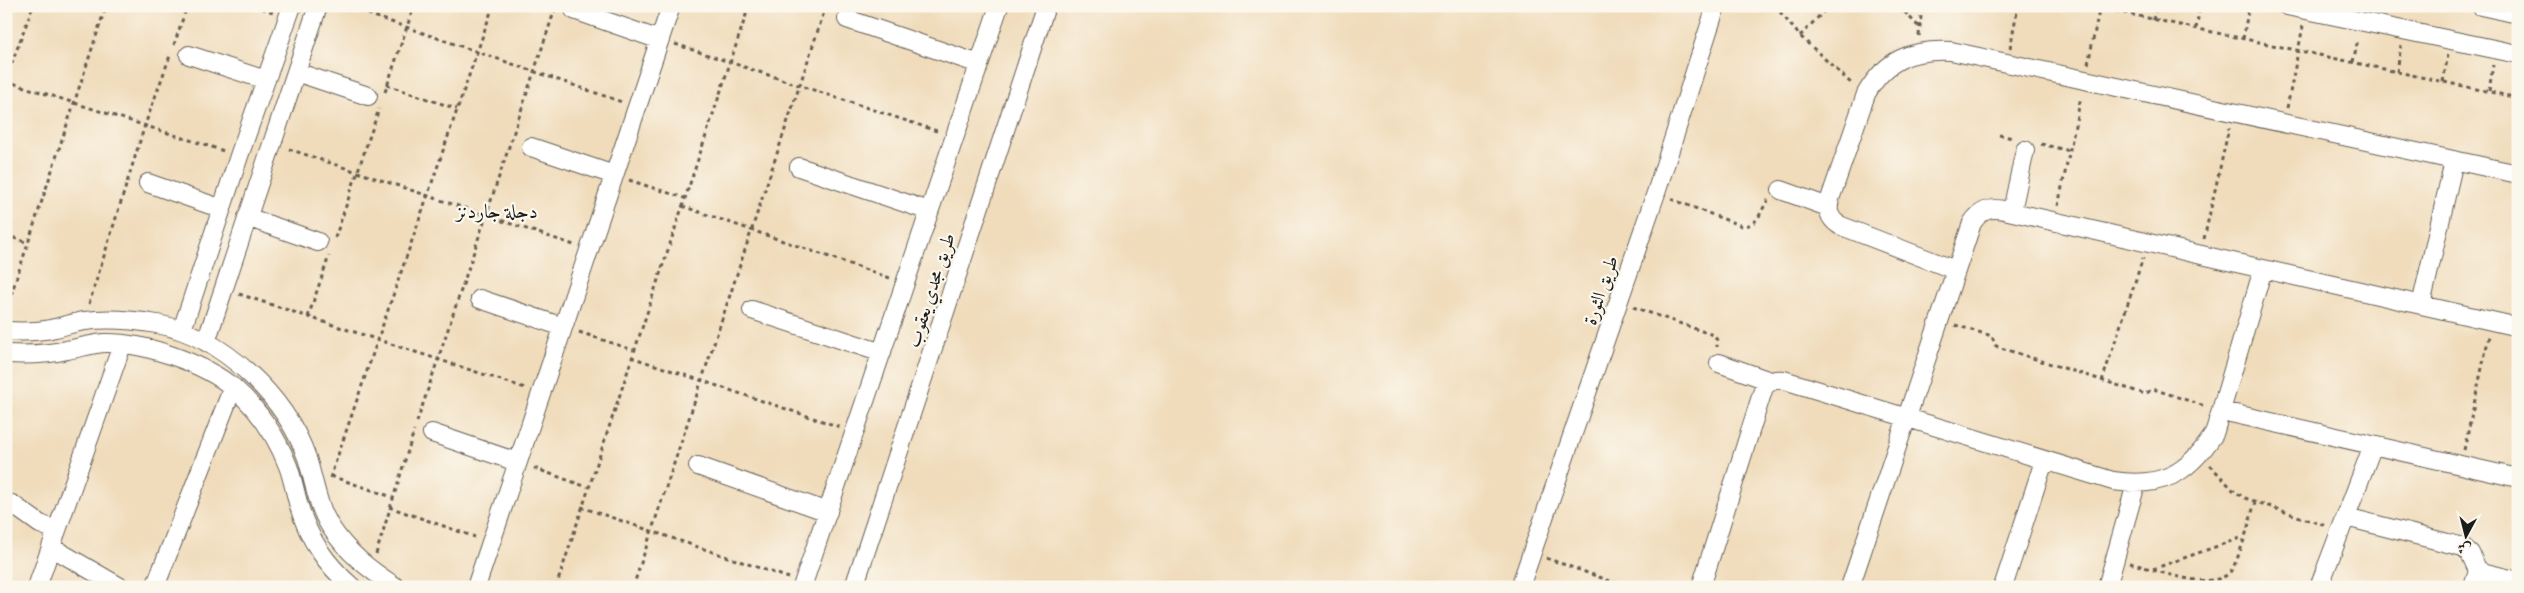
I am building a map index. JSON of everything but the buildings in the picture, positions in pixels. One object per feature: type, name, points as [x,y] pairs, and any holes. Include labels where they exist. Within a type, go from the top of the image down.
[{"type":"street","points":[[186,362],[195,336],[222,208],[292,6]]},
{"type":"street","points":[[195,336],[223,289],[318,6]]},
{"type":"street","points":[[476,587],[516,462],[671,6]]},
{"type":"street","points":[[803,585],[999,6]]},
{"type":"street","name":"طريق مجدي يعقوب","points":[[854,587],[1046,6]]},
{"type":"street","name":"طريق الثورة","points":[[1520,587],[1656,193],[1716,6]]},
{"type":"street","points":[[2287,6],[2518,54]]},
{"type":"street","points":[[2480,6],[2518,14]]},
{"type":"street","points":[[574,10],[660,40]]},
{"type":"street","points":[[847,19],[979,64]]},
{"type":"street","points":[[1955,270],[1840,225],[1833,221],[1828,207],[1866,94],[1872,83],[1887,67],[1917,52],[1951,51],[2518,174]]},
{"type":"street","points":[[189,55],[266,80]]},
{"type":"street","points":[[296,72],[368,96]]},
{"type":"street","points":[[531,148],[614,175]]},
{"type":"street","points":[[2012,212],[2025,150]]},
{"type":"street","points":[[2421,305],[2454,160]]},
{"type":"street","points":[[799,167],[929,211]]},
{"type":"street","points":[[148,183],[222,208]]},
{"type":"street","points":[[1781,190],[1828,207]]},
{"type":"street","points":[[1850,587],[1972,223],[1977,215],[1994,208],[2518,327]]},
{"type":"street","points":[[247,217],[326,248]]},
{"type":"street","points":[[1701,587],[1764,387],[1770,381],[1776,379],[1784,380],[2113,481],[2136,484],[2160,481],[2182,471],[2200,455],[2214,434],[2264,269]]},
{"type":"street","points":[[480,299],[562,327]]},
{"type":"street","points":[[752,310],[882,353]]},
{"type":"street","points":[[6,331],[27,332],[83,321],[133,321],[195,336],[249,374],[283,412],[306,457],[321,508],[339,540],[367,569],[396,587]]},
{"type":"street","points":[[6,354],[46,354],[104,343],[144,348],[186,362],[233,388],[260,416],[281,448],[306,528],[318,551],[334,571],[353,587],[367,569]]},
{"type":"street","points":[[36,587],[122,345]]},
{"type":"street","points":[[1718,363],[1770,381]]},
{"type":"street","points":[[155,587],[233,388]]},
{"type":"street","points":[[2222,411],[2518,478]]},
{"type":"street","points":[[432,433],[516,462]]},
{"type":"street","points":[[2320,587],[2372,445]]},
{"type":"street","points":[[2003,587],[2044,461]]},
{"type":"street","points":[[698,466],[828,512]]},
{"type":"street","points":[[2107,587],[2136,484]]},
{"type":"street","points":[[12,504],[40,524],[56,530]]},
{"type":"street","points":[[2343,524],[2454,543],[2470,554],[2475,579],[2518,581]]},
{"type":"street","points":[[50,547],[120,587]]},
{"type":"path","points":[[33,6],[6,80],[239,156]]},
{"type":"path","points":[[6,310],[106,6]]},
{"type":"path","points":[[83,321],[145,125],[187,6]]},
{"type":"path","points":[[345,6],[637,107]]},
{"type":"path","points":[[308,317],[326,248],[357,172],[414,6]]},
{"type":"path","points":[[321,508],[493,6]]},
{"type":"path","points":[[367,569],[556,6]]},
{"type":"path","points":[[556,587],[587,487],[749,6]]},
{"type":"path","points":[[633,587],[826,6]]},
{"type":"path","points":[[1775,6],[1800,36],[1866,94]]},
{"type":"path","points":[[1800,36],[1828,6]]},
{"type":"path","points":[[1899,6],[1920,28]]},
{"type":"path","points":[[1917,52],[1922,6]]},
{"type":"path","points":[[2007,64],[2018,6]]},
{"type":"path","points":[[2092,6],[2518,98]]},
{"type":"path","points":[[2153,20],[2156,6]]},
{"type":"path","points":[[2196,29],[2200,6]]},
{"type":"path","points":[[2243,38],[2249,6]]},
{"type":"path","points":[[2055,221],[2099,7]]},
{"type":"path","points":[[2284,124],[2306,10]]},
{"type":"path","points":[[2353,62],[2361,22]]},
{"type":"path","points":[[2397,72],[2403,30]]},
{"type":"path","points":[[660,40],[954,137]]},
{"type":"path","points":[[2444,82],[2451,40]]},
{"type":"path","points":[[2489,92],[2495,50]]},
{"type":"path","points":[[387,85],[458,109]]},
{"type":"path","points":[[2201,255],[2233,113]]},
{"type":"path","points":[[272,143],[589,250]]},
{"type":"path","points":[[614,175],[684,198]]},
{"type":"path","points":[[1656,193],[1742,226],[1749,226],[1759,218],[1763,207],[1770,197],[1781,190]]},
{"type":"path","points":[[682,206],[905,284]]},
{"type":"path","points":[[6,235],[28,243]]},
{"type":"path","points":[[2102,380],[2148,243]]},
{"type":"path","points":[[223,289],[540,393]]},
{"type":"path","points":[[1618,302],[1713,335],[1717,340],[1718,363]]},
{"type":"path","points":[[1938,320],[1992,336],[1995,345],[2145,394],[2156,390],[2222,411]]},
{"type":"path","points":[[2460,465],[2492,322]]},
{"type":"path","points":[[562,327],[633,350]]},
{"type":"path","points":[[631,357],[855,432]]},
{"type":"path","points":[[2200,455],[2235,492],[2255,502],[2343,524]]},
{"type":"path","points":[[516,462],[587,487]]},
{"type":"path","points":[[331,476],[392,497]]},
{"type":"path","points":[[2115,559],[2196,581],[2210,582],[2221,579],[2230,571],[2255,502]]},
{"type":"path","points":[[389,507],[490,542]]},
{"type":"path","points":[[581,507],[803,585]]},
{"type":"path","points":[[2153,569],[2243,537]]},
{"type":"path","points":[[1532,553],[1627,587]]},
{"type":"district","name":"دجلة جاردنز","points":[[497,211]]}]
